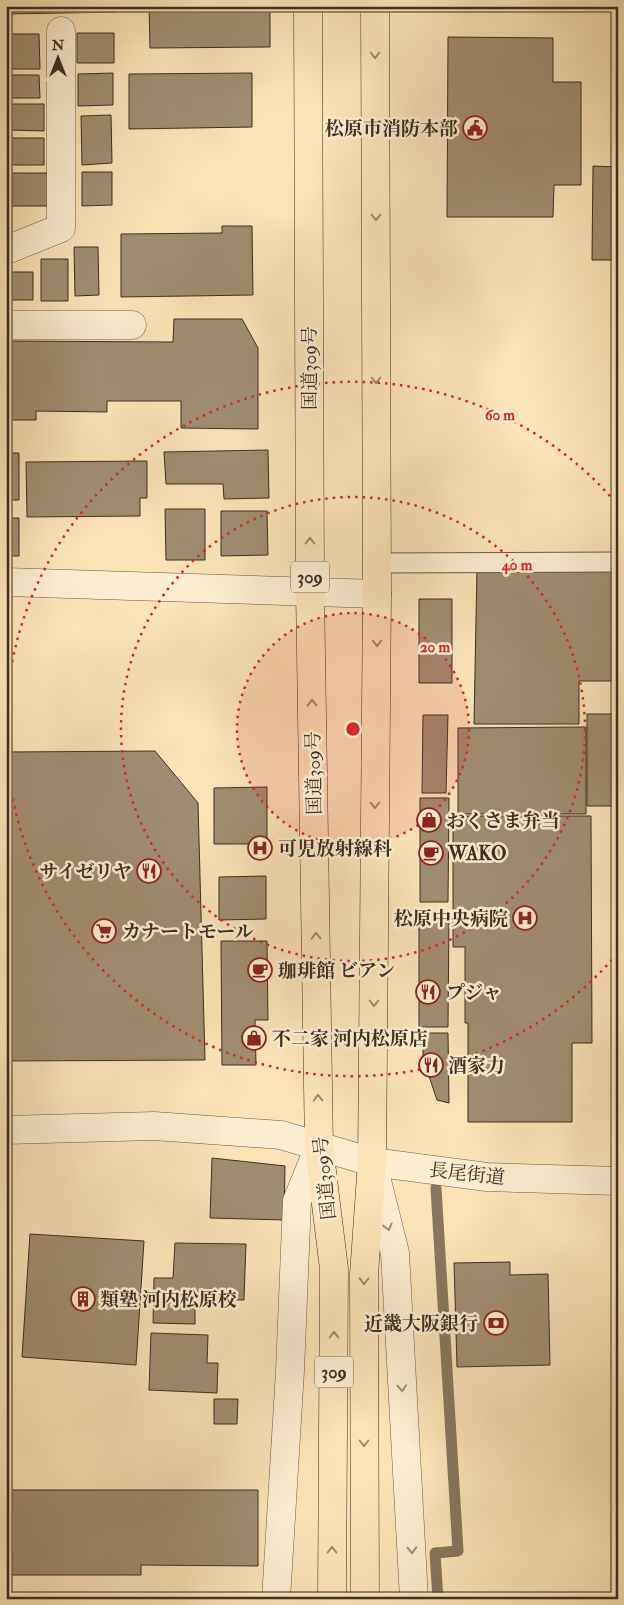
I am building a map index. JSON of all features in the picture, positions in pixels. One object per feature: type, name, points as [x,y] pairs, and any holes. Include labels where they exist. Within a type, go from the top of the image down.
[{"type":"highway","name":"国道309号","points":[[308,6],[310,591],[319,1147],[334,1269],[332,1599]]},
{"type":"highway","name":"309","points":[[365,1599],[364,1275],[372,1162],[377,594],[375,6]]},
{"type":"street","points":[[6,249],[62,228],[61,31]]},
{"type":"street","points":[[6,325],[132,325]]},
{"type":"street","points":[[6,582],[377,594]]},
{"type":"street","name":"長尾街道","points":[[6,1130],[154,1126],[281,1135],[372,1162],[487,1177],[618,1181]]},
{"type":"street","points":[[276,1599],[297,1201],[319,1147]]},
{"type":"street","points":[[372,1162],[395,1254],[414,1599]]},
{"type":"lane","points":[[377,563],[618,562]]},
{"type":"building","points":[[6,6],[115,6],[116,12],[6,14]]},
{"type":"building","points":[[149,6],[270,6],[270,47],[150,48]]},
{"type":"building","points":[[77,33],[114,33],[114,63],[77,63]]},
{"type":"building","points":[[7,34],[39,34],[40,69],[8,69]]},
{"type":"building","points":[[448,37],[553,38],[553,82],[581,82],[581,185],[554,185],[553,217],[447,217]]},
{"type":"building","points":[[113,73],[113,105],[78,106],[78,74]]},
{"type":"building","points":[[252,73],[252,127],[129,129],[129,74]]},
{"type":"building","points":[[9,75],[39,75],[40,98],[9,98]]},
{"type":"building","points":[[8,104],[44,104],[44,131],[8,130]]},
{"type":"building","points":[[111,115],[112,163],[82,165],[81,116]]},
{"type":"building","points":[[8,138],[44,138],[44,165],[8,165]]},
{"type":"building","points":[[593,166],[618,167],[618,260],[592,260]]},
{"type":"building","points":[[82,172],[112,172],[112,205],[82,206]]},
{"type":"building","points":[[12,173],[48,173],[48,206],[12,206]]},
{"type":"building","points":[[222,226],[252,226],[253,295],[121,297],[121,234],[222,233]]},
{"type":"building","points":[[74,247],[98,247],[99,295],[75,296]]},
{"type":"building","points":[[41,259],[68,259],[68,301],[41,301]]},
{"type":"building","points":[[6,272],[33,272],[33,300],[6,300]]},
{"type":"building","points":[[174,319],[242,319],[258,348],[258,429],[181,428],[181,401],[107,401],[107,412],[36,411],[36,420],[6,420],[6,341],[173,342]]},
{"type":"building","points":[[268,450],[269,498],[224,499],[223,484],[166,484],[164,452]]},
{"type":"building","points":[[6,453],[19,453],[19,500],[6,500]]},
{"type":"building","points":[[147,461],[147,498],[140,498],[140,516],[27,517],[26,462]]},
{"type":"building","points":[[165,509],[205,509],[205,560],[166,560]]},
{"type":"building","points":[[221,511],[267,511],[268,555],[221,556]]},
{"type":"building","points":[[6,518],[19,518],[19,556],[6,556]]},
{"type":"building","points":[[477,567],[618,567],[618,681],[579,681],[579,724],[474,724]]},
{"type":"building","points":[[419,599],[452,599],[452,683],[419,683]]},
{"type":"building","points":[[587,714],[618,714],[618,806],[587,806]]},
{"type":"building","points":[[423,715],[448,715],[446,793],[422,793]]},
{"type":"building","points":[[586,727],[586,814],[458,814],[458,728]]},
{"type":"building","name":"カナートモール","points":[[155,751],[198,803],[205,1060],[6,1061],[6,752]]},
{"type":"building","points":[[267,787],[267,844],[214,844],[214,788]]},
{"type":"building","points":[[420,798],[449,798],[448,902],[420,902]]},
{"type":"building","points":[[453,816],[591,816],[592,1043],[572,1043],[572,1122],[468,1122],[468,1023],[465,1023],[465,947],[453,947]]},
{"type":"building","points":[[266,876],[266,919],[219,920],[219,877]]},
{"type":"building","points":[[419,913],[449,913],[448,1027],[419,1027]]},
{"type":"building","points":[[221,941],[267,941],[268,1020],[255,1020],[256,1065],[222,1065]]},
{"type":"building","points":[[423,1033],[448,1033],[449,1103],[437,1100],[423,1058]]},
{"type":"building","points":[[212,1158],[285,1166],[284,1220],[210,1218]]},
{"type":"building","name":"類塾 河内松原校","points":[[30,1234],[144,1241],[136,1365],[22,1357]]},
{"type":"building","points":[[175,1243],[246,1244],[244,1300],[195,1299],[195,1324],[153,1323],[154,1278],[173,1278]]},
{"type":"building","points":[[510,1262],[510,1275],[548,1274],[550,1365],[457,1367],[454,1263]]},
{"type":"building","points":[[151,1333],[208,1335],[207,1363],[218,1363],[217,1393],[149,1390]]},
{"type":"building","points":[[214,1399],[238,1399],[237,1424],[214,1424]]},
{"type":"building","points":[[6,1490],[258,1490],[258,1566],[141,1565],[141,1575],[6,1575]]},
{"type":"waterway","points":[[436,1188],[458,1551],[435,1553],[438,1599]]},
{"type":"place","name":"松原市消防本部","points":[[475,128]]},
{"type":"place","name":"おくさま弁当","points":[[429,820]]},
{"type":"place","name":"可児放射線科","points":[[260,848]]},
{"type":"place","name":"WAKO","points":[[431,853]]},
{"type":"place","name":"サイゼリヤ","points":[[149,871]]},
{"type":"place","name":"松原中央病院","points":[[525,918]]},
{"type":"place","name":"カナートモール","points":[[104,931]]},
{"type":"place","name":"珈琲館 ビアン","points":[[260,970]]},
{"type":"place","name":"プジャ","points":[[428,992]]},
{"type":"place","name":"不二家 河内松原店","points":[[254,1038]]},
{"type":"place","name":"酒家力","points":[[431,1065]]},
{"type":"place","name":"類塾 河内松原校","points":[[83,1299]]},
{"type":"place","name":"近畿大阪銀行","points":[[496,1323]]}]
